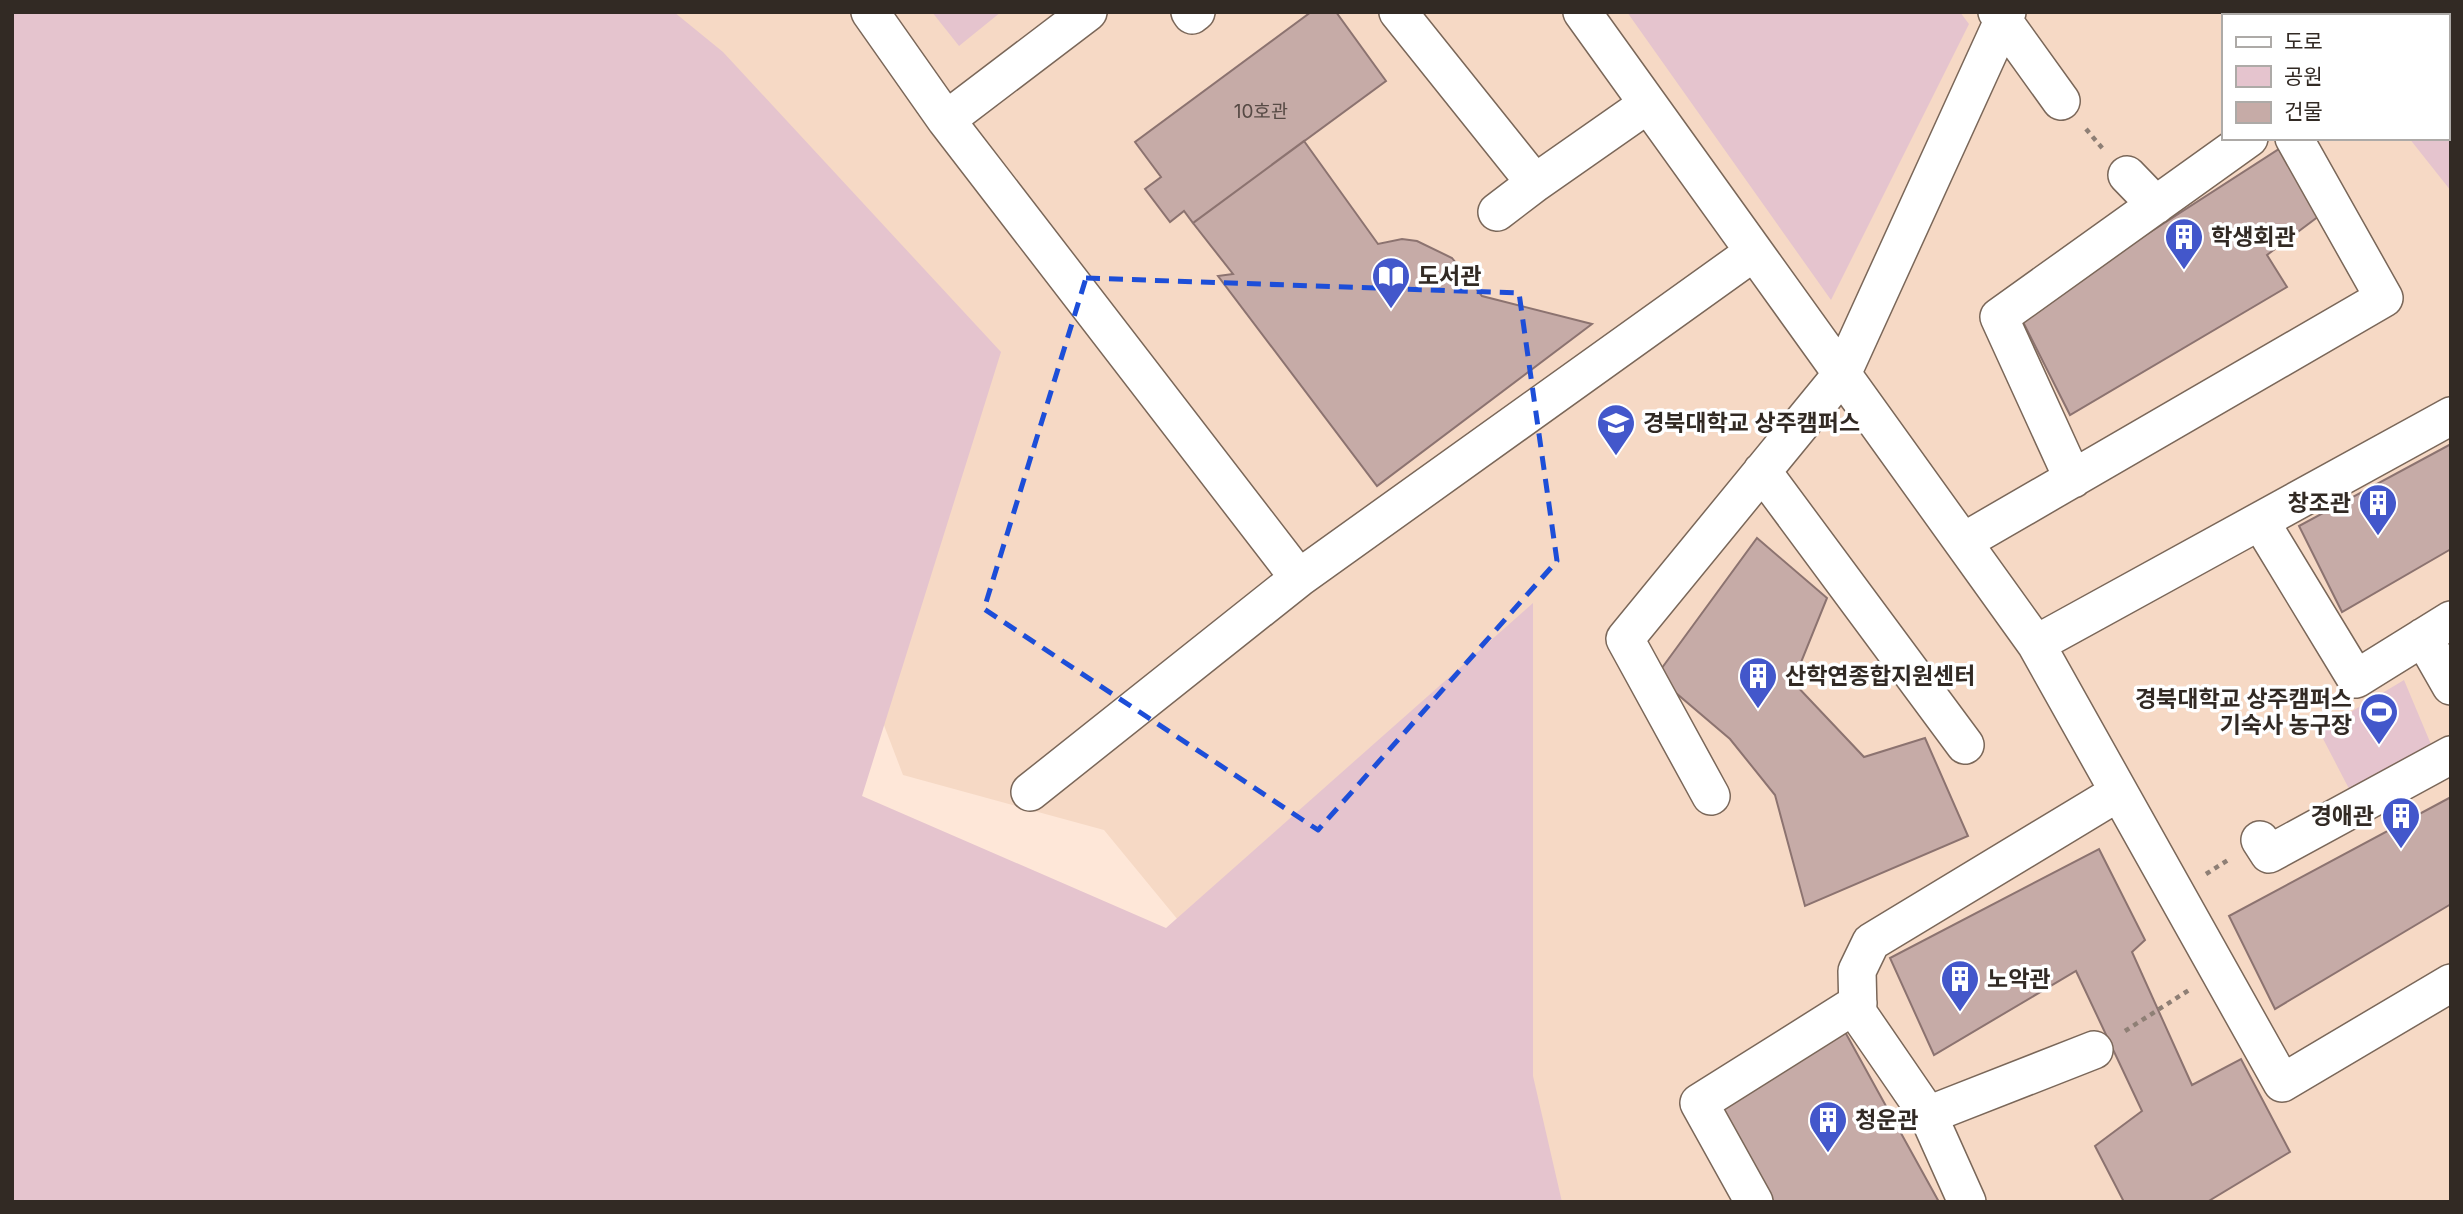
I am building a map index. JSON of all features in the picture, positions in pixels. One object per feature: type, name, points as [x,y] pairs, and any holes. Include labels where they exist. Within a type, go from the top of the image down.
[{"type":"street","points":[[870,12],[946,120],[1299,578]]},
{"type":"street","points":[[946,120],[1088,12]]},
{"type":"street","points":[[1190,12],[1192,15],[1196,12]]},
{"type":"street","points":[[1398,12],[1535,183]]},
{"type":"street","points":[[1582,12],[2036,644],[2282,1083],[2451,983]]},
{"type":"street","points":[[2002,15],[2061,101]]},
{"type":"street","points":[[1711,796],[1625,639],[1842,374],[2002,15]]},
{"type":"street","points":[[1497,212],[1648,104]]},
{"type":"street","points":[[2073,479],[1999,317],[2246,140]]},
{"type":"street","points":[[1963,542],[2384,298],[2295,140]]},
{"type":"street","points":[[2127,175],[2156,205]]},
{"type":"street","points":[[1030,792],[1299,578],[1754,252]]},
{"type":"street","points":[[2036,644],[2451,416]]},
{"type":"street","points":[[1762,471],[1965,746]]},
{"type":"street","points":[[2260,521],[2356,678],[2437,629],[2451,686]]},
{"type":"street","points":[[2260,840],[2269,854],[2451,755]]},
{"type":"street","points":[[1967,1202],[1928,1115],[1858,1013],[1857,971],[1871,942],[2119,792]]},
{"type":"street","points":[[1754,1202],[1699,1103],[1858,1003]]},
{"type":"street","points":[[1928,1115],[2094,1050]]},
{"type":"path","points":[[2061,101],[2127,175]]},
{"type":"path","points":[[2175,893],[2260,840]]},
{"type":"path","points":[[2094,1050],[2219,971]]},
{"type":"highlighted area","points":[[1086,278],[1519,293],[1557,561],[1318,830],[984,609]]},
{"type":"shaded area","name":"경북대학교 상주캠퍼스","points":[[612,12],[2451,12],[2451,1202],[1410,1202],[1104,830],[903,775]]},
{"type":"green space","points":[[12,12],[674,12],[723,52],[1001,352],[862,796],[1166,928],[1533,603],[1533,1076],[1562,1202],[12,1202]]},
{"type":"green space","points":[[932,12],[1001,12],[959,46]]},
{"type":"green space","points":[[1627,12],[1960,12],[1969,24],[1831,300]]},
{"type":"green space","points":[[2260,12],[2451,12],[2451,191],[2411,140],[2449,140],[2449,14]]},
{"type":"green space","name":"경북대학교 상주캠퍼스 기숙사 농구장","points":[[2404,680],[2438,761],[2359,808],[2319,731]]},
{"type":"building","points":[[1311,12],[1336,12],[1386,81],[1193,223],[1184,211],[1170,222],[1145,189],[1161,177],[1135,142]]},
{"type":"building","name":"도서관","points":[[1304,141],[1378,244],[1402,239],[1417,241],[1452,258],[1482,296],[1592,324],[1377,486],[1218,276],[1233,274],[1193,223]]},
{"type":"building","name":"학생회관","points":[[2279,149],[2319,216],[2267,255],[2287,287],[2070,415],[2020,316]]},
{"type":"building","name":"창조관","points":[[2451,444],[2451,549],[2342,612],[2299,526]]},
{"type":"building","name":"산학연종합지원센터","points":[[1757,538],[1827,598],[1793,682],[1864,757],[1925,738],[1968,836],[1805,906],[1775,795],[1730,739],[1656,676]]},
{"type":"building","name":"경애관","points":[[2451,797],[2451,904],[2275,1009],[2229,916]]},
{"type":"building","name":"노악관","points":[[2099,849],[2145,940],[2132,952],[2192,1085],[2241,1059],[2290,1152],[2207,1202],[2124,1202],[2095,1146],[2142,1111],[2076,971],[1934,1055],[1890,958]]},
{"type":"building","name":"청운관","points":[[1839,1021],[1939,1202],[1770,1202],[1718,1106]]},
{"type":"place","name":"학생회관","points":[[2184,271]]},
{"type":"place","name":"도서관","points":[[1391,310]]},
{"type":"place","name":"경북대학교 상주캠퍼스","points":[[1616,457]]},
{"type":"place","name":"창조관","points":[[2378,537]]},
{"type":"place","name":"산학연종합지원센터","points":[[1758,710]]},
{"type":"place","name":"경북대학교 상주캠퍼스 기숙사 농구장","points":[[2379,746]]},
{"type":"place","name":"경애관","points":[[2401,850]]},
{"type":"place","name":"노악관","points":[[1960,1013]]},
{"type":"place","name":"청운관","points":[[1828,1154]]}]
